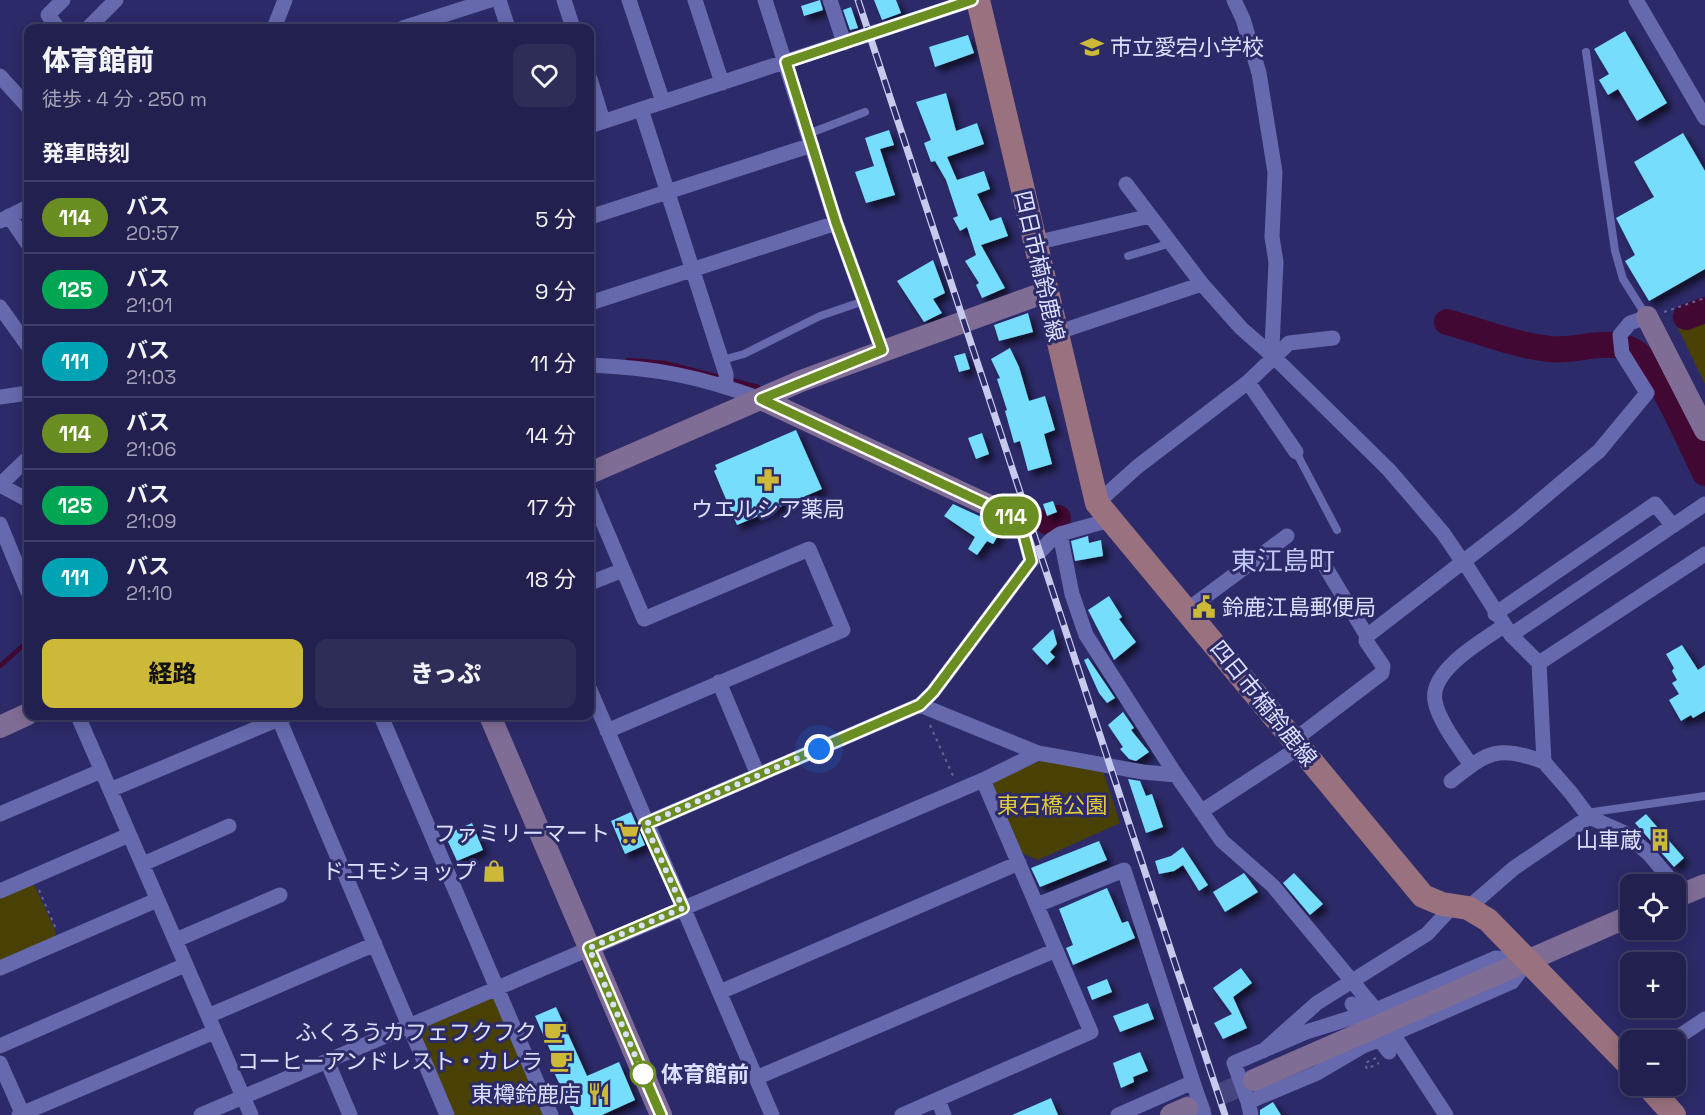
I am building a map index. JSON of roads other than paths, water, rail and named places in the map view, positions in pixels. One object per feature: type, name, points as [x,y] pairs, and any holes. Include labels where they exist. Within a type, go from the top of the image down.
[{"type":"main road","name":"四日市楠鈴鹿線","points":[[978,0],[1056,333],[1104,511],[1423,896],[1442,904],[1461,906],[1488,920],[1620,1056]]},
{"type":"main road","points":[[1657,1096],[1674,1115]]},
{"type":"street","points":[[55,24],[48,15],[63,0]]},
{"type":"street","points":[[92,24],[116,0]]},
{"type":"street","points":[[276,24],[285,0]]},
{"type":"street","points":[[438,23],[490,0]]},
{"type":"street","points":[[499,0],[507,24]]},
{"type":"street","points":[[564,0],[572,24]]},
{"type":"street","points":[[629,0],[663,102]]},
{"type":"street","points":[[695,0],[722,83]]},
{"type":"street","points":[[765,0],[836,223],[882,350]]},
{"type":"street","points":[[830,0],[844,43]]},
{"type":"street","points":[[596,123],[972,0]]},
{"type":"street","points":[[1234,0],[1243,19],[1259,73],[1275,172],[1272,237],[1276,262],[1272,346],[1275,358]]},
{"type":"street","points":[[1636,0],[1705,118]]},
{"type":"street","points":[[0,76],[24,103]]},
{"type":"street","points":[[641,109],[694,269],[725,375]]},
{"type":"street","points":[[594,216],[669,191],[810,139]]},
{"type":"street","points":[[1126,184],[1202,284],[1240,328],[1275,358],[1389,470],[1443,533],[1503,625],[1539,663],[1544,762]]},
{"type":"street","points":[[3,216],[24,201]]},
{"type":"street","points":[[3,216],[24,208]]},
{"type":"street","points":[[3,216],[24,240]]},
{"type":"street","points":[[1035,243],[1150,216]]},
{"type":"street","points":[[594,302],[836,223]]},
{"type":"street","points":[[1056,333],[1202,284]]},
{"type":"street","points":[[594,471],[882,350],[1046,292]]},
{"type":"street","points":[[0,307],[24,339]]},
{"type":"street","points":[[1366,636],[1517,520],[1599,451],[1647,393],[1622,353],[1620,335],[1630,323],[1647,317],[1705,430]]},
{"type":"street","points":[[645,824],[921,706],[1031,561],[1060,534],[1104,511],[1137,467],[1248,382],[1275,358],[1280,350],[1298,340],[1333,338]]},
{"type":"street","points":[[594,365],[725,375],[761,399],[1020,520],[1031,561]]},
{"type":"street","points":[[1248,382],[1296,452]]},
{"type":"street","points":[[0,397],[24,394]]},
{"type":"street","points":[[24,462],[0,485],[24,498]]},
{"type":"street","points":[[594,501],[644,619],[809,549],[843,630],[607,731]]},
{"type":"street","points":[[1471,765],[1437,707],[1436,691],[1441,678],[1453,663],[1655,504],[1672,526]]},
{"type":"street","points":[[1503,625],[1672,526],[1705,504]]},
{"type":"street","points":[[0,526],[24,583]]},
{"type":"street","points":[[1060,534],[1072,594],[1086,635],[1176,775],[1232,851],[1273,886],[1376,1010]]},
{"type":"street","points":[[1187,609],[1287,536]]},
{"type":"street","points":[[1539,663],[1705,554]]},
{"type":"street","points":[[1202,811],[1297,744],[1382,673],[1383,666],[1326,568]]},
{"type":"street","points":[[594,582],[623,570]]},
{"type":"street","points":[[718,682],[758,775]]},
{"type":"street","points":[[594,700],[645,824],[772,1115]]},
{"type":"street","points":[[921,706],[1038,753],[1151,774],[1176,775]]},
{"type":"street","points":[[0,727],[24,716]]},
{"type":"street","points":[[80,720],[251,1115]]},
{"type":"street","points":[[110,790],[275,720]]},
{"type":"street","points":[[283,720],[447,1115]]},
{"type":"street","points":[[383,720],[551,1115]]},
{"type":"street","points":[[492,720],[661,1115]]},
{"type":"street","points":[[1451,781],[1471,765],[1496,752],[1511,751],[1544,762],[1587,815],[1625,833],[1648,853],[1664,874]]},
{"type":"street","points":[[201,1115],[983,780],[1038,753]]},
{"type":"street","points":[[0,814],[101,771]]},
{"type":"street","points":[[902,1115],[1091,1032],[983,780]]},
{"type":"street","points":[[1263,1051],[1296,1020],[1350,981],[1427,933],[1587,815]]},
{"type":"street","points":[[143,864],[229,826]]},
{"type":"street","points":[[0,891],[129,835]]},
{"type":"street","points":[[720,992],[1019,863]]},
{"type":"street","points":[[1037,905],[1124,870],[1193,1082],[1187,1113]]},
{"type":"street","points":[[1686,892],[1705,885]]},
{"type":"street","points":[[176,940],[279,895]]},
{"type":"street","points":[[0,968],[157,900]]},
{"type":"street","points":[[1251,1099],[1527,962],[1620,920]]},
{"type":"street","points":[[208,1016],[375,944]]},
{"type":"street","points":[[756,1078],[1056,950]]},
{"type":"street","points":[[1251,1099],[1234,1063],[1306,1032],[1376,1010],[1496,958],[1527,962]]},
{"type":"street","points":[[1251,1099],[1317,1073],[1364,1047],[1512,982],[1527,962]]},
{"type":"street","points":[[0,1046],[186,965]]},
{"type":"street","points":[[1352,1004],[1389,1052]]},
{"type":"street","points":[[1686,1032],[1705,1019]]},
{"type":"street","points":[[0,1063],[22,1114],[214,1032]]},
{"type":"street","points":[[1393,1034],[1446,1115]]},
{"type":"street","points":[[327,1061],[350,1115]]},
{"type":"street","points":[[1119,1115],[1193,1082]]},
{"type":"street","points":[[938,1100],[944,1115]]},
{"type":"lane","points":[[1586,52],[1605,197],[1616,252],[1623,279],[1647,317]]},
{"type":"lane","points":[[810,139],[865,112]]},
{"type":"lane","points":[[1128,256],[1171,243]]},
{"type":"lane","points":[[725,375],[744,354],[820,316],[864,301]]},
{"type":"lane","points":[[1296,452],[1337,530]]},
{"type":"lane","points":[[1587,815],[1705,796]]},
{"type":"waterway","points":[[1686,317],[1705,310]]},
{"type":"waterway","points":[[1447,322],[1536,347],[1561,349],[1610,345],[1633,351],[1644,360],[1660,383],[1705,473]]},
{"type":"waterway","points":[[628,360],[665,363],[758,387]]},
{"type":"waterway","points":[[1048,522],[1053,523],[1058,518]]},
{"type":"waterway","points":[[0,666],[24,645]]},
{"type":"tunnel","points":[[1187,1108],[1254,1080]]},
{"type":"railway","points":[[858,0],[1225,1115]]},
{"type":"place","name":"市立愛宕小学校","points":[[1092,47]]},
{"type":"place","name":"ウエルシア薬局","points":[[768,480]]},
{"type":"place","name":"鈴鹿江島郵便局","points":[[1204,607]]},
{"type":"place","name":"ファミリーマート","points":[[628,833]]},
{"type":"place","name":"山車蔵","points":[[1660,840]]},
{"type":"place","name":"ドコモショップ","points":[[494,871]]},
{"type":"place","name":"ふくろうカフェフクフク","points":[[555,1032]]},
{"type":"place","name":"コーヒーアンドレスト・カレラ","points":[[561,1061]]},
{"type":"place","name":"体育館前","points":[[643,1074]]},
{"type":"place","name":"東樽鈴鹿店","points":[[599,1094]]},
{"type":"district","name":"東江島町","points":[[1283,561]]},
{"type":"park label","name":"東石橋公園","points":[[1052,805]]}]
